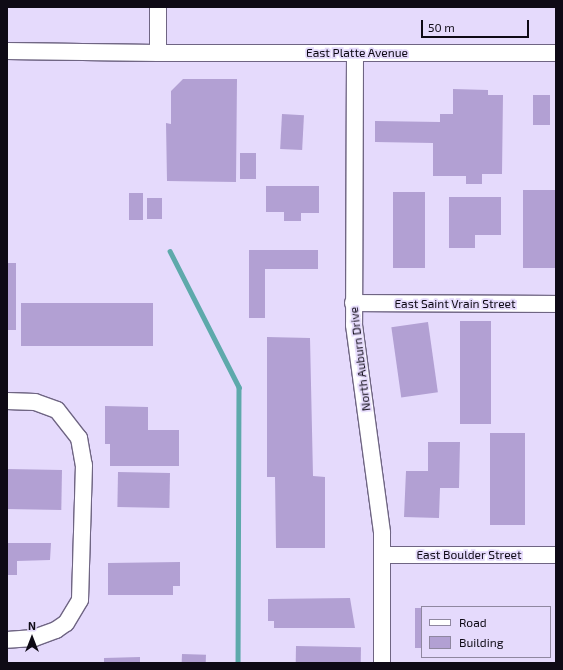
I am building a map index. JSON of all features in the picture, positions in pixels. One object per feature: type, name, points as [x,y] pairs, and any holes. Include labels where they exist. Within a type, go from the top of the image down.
[{"type":"street","points":[[158,7],[158,53]]},
{"type":"street","name":"East Platte Avenue","points":[[7,51],[355,54],[556,53]]},
{"type":"street","name":"North Auburn Drive","points":[[355,54],[353,303],[383,555],[382,663]]},
{"type":"street","name":"East Saint Vrain Street","points":[[353,303],[556,304]]},
{"type":"street","points":[[7,401],[47,405],[57,410],[73,427],[84,465],[83,585],[72,614],[66,623],[45,635],[7,640]]},
{"type":"street","name":"East Boulder Street","points":[[383,555],[556,555]]},
{"type":"building","points":[[183,79],[237,79],[236,182],[167,181],[166,123],[171,124],[171,91]]},
{"type":"building","points":[[453,89],[488,90],[488,95],[503,95],[502,174],[482,174],[482,184],[466,184],[466,176],[433,176],[433,143],[375,142],[375,121],[440,122],[440,114],[453,114]]},
{"type":"building","points":[[533,95],[550,95],[550,125],[533,125]]},
{"type":"building","points":[[282,114],[304,115],[302,150],[280,149]]},
{"type":"building","points":[[240,153],[256,153],[256,179],[240,179]]},
{"type":"building","points":[[266,186],[319,186],[319,213],[301,213],[301,221],[284,221],[284,212],[266,212]]},
{"type":"building","points":[[523,190],[556,190],[556,268],[523,268]]},
{"type":"building","points":[[393,192],[425,192],[425,268],[393,268]]},
{"type":"building","points":[[129,193],[143,193],[143,220],[129,220]]},
{"type":"building","points":[[449,197],[501,197],[501,235],[475,235],[475,248],[449,248]]},
{"type":"building","points":[[147,198],[162,198],[162,219],[147,219]]},
{"type":"building","points":[[249,250],[318,250],[318,269],[265,269],[265,318],[249,318]]},
{"type":"building","points":[[7,263],[16,263],[16,330],[7,330]]},
{"type":"building","points":[[21,303],[153,303],[153,346],[21,346]]},
{"type":"building","points":[[460,321],[491,321],[491,424],[460,424]]},
{"type":"building","points":[[428,322],[438,392],[401,397],[391,327]]},
{"type":"building","points":[[267,337],[310,338],[313,476],[325,477],[325,548],[276,548],[275,477],[267,477]]},
{"type":"building","points":[[105,406],[148,407],[148,430],[179,430],[179,466],[110,466],[110,444],[105,444]]},
{"type":"building","points":[[490,433],[525,433],[525,525],[490,525]]},
{"type":"building","points":[[428,442],[460,442],[459,488],[440,488],[439,518],[404,517],[406,471],[428,471]]},
{"type":"building","points":[[7,469],[62,470],[61,510],[7,509]]},
{"type":"building","points":[[118,472],[170,473],[169,508],[117,507]]},
{"type":"building","points":[[7,543],[51,543],[50,560],[17,561],[17,575],[7,575]]},
{"type":"building","points":[[180,562],[180,586],[173,586],[173,595],[108,595],[108,563]]},
{"type":"building","points":[[350,598],[355,628],[274,628],[274,621],[268,621],[268,599]]},
{"type":"building","points":[[415,608],[421,608],[421,648],[415,648]]},
{"type":"building","points":[[296,646],[361,647],[361,663],[296,663]]},
{"type":"building","points":[[182,654],[206,655],[206,663],[182,663]]},
{"type":"building","points":[[140,657],[140,663],[104,663],[104,658]]},
{"type":"waterway","points":[[170,251],[239,387],[238,663]]}]
